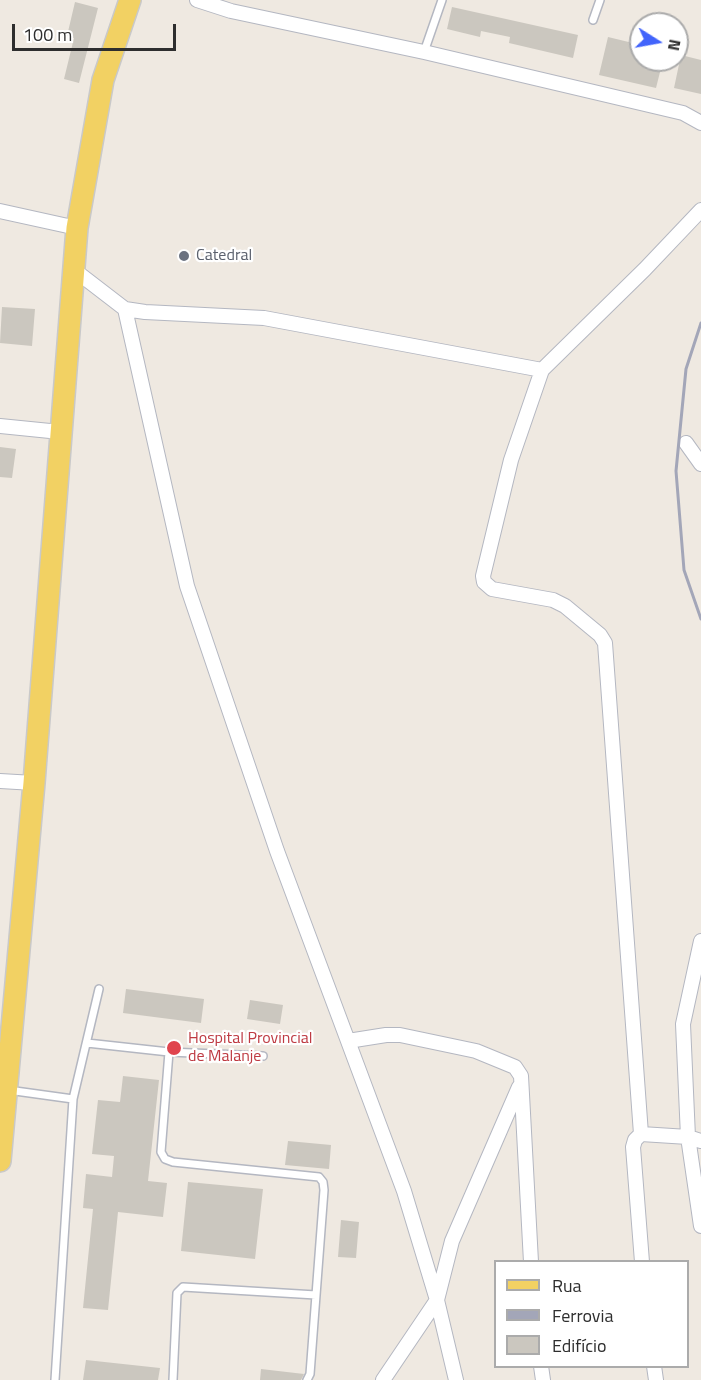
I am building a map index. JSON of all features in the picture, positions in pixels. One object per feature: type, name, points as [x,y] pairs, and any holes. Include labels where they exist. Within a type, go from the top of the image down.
[{"type":"main road","points":[[0,1161],[3,1101],[34,783],[72,269],[103,80],[126,2]]},
{"type":"street","points":[[197,0],[231,11],[424,52],[683,113],[701,123]]},
{"type":"street","points":[[0,210],[77,228]]},
{"type":"street","points":[[642,1260],[633,1148],[635,1140],[641,1134],[604,643],[600,635],[565,606],[553,600],[492,589],[484,582],[483,576],[511,460],[542,370],[645,269],[701,210]]},
{"type":"street","points":[[72,269],[125,309],[264,318],[542,370]]},
{"type":"street","points":[[125,309],[187,586],[277,851],[404,1191],[437,1300],[456,1380]]},
{"type":"street","points":[[0,426],[60,432]]},
{"type":"street","points":[[686,443],[701,464]]},
{"type":"street","points":[[0,781],[34,783]]},
{"type":"street","points":[[701,941],[683,1024],[701,1226]]},
{"type":"street","points":[[348,1041],[400,1035],[476,1051],[514,1067],[521,1077],[531,1260]]},
{"type":"street","points":[[383,1380],[437,1300],[452,1241],[520,1085]]},
{"type":"street","points":[[641,1134],[695,1139]]},
{"type":"lane","points":[[424,52],[442,0]]},
{"type":"lane","points":[[593,20],[600,0]]},
{"type":"lane","points":[[55,1380],[73,1099],[99,989]]},
{"type":"lane","points":[[87,1043],[169,1052],[263,1056]]},
{"type":"lane","points":[[169,1052],[161,1152],[165,1159],[173,1162],[319,1177],[323,1182],[310,1374],[307,1380]]},
{"type":"lane","points":[[3,1101],[73,1099]]},
{"type":"lane","points":[[173,1380],[177,1293],[183,1287],[316,1295]]},
{"type":"building","points":[[75,2],[98,8],[79,83],[64,79],[74,38],[67,36]]},
{"type":"building","points":[[452,7],[578,35],[573,58],[509,43],[510,37],[481,31],[480,37],[447,29]]},
{"type":"building","points":[[608,37],[629,42],[629,72],[660,72],[656,88],[599,75]]},
{"type":"building","points":[[689,57],[701,60],[701,94],[674,88],[677,72],[689,72]]},
{"type":"building","points":[[2,307],[35,309],[32,346],[0,343]]},
{"type":"building","points":[[0,447],[16,449],[12,478],[0,477]]},
{"type":"building","points":[[126,989],[204,999],[201,1023],[123,1013]]},
{"type":"building","points":[[250,1000],[283,1005],[280,1024],[247,1019]]},
{"type":"building","points":[[123,1076],[159,1080],[148,1181],[167,1183],[163,1217],[118,1212],[108,1310],[83,1308],[93,1209],[83,1208],[86,1174],[112,1177],[114,1156],[92,1154],[98,1100],[120,1102]]},
{"type":"building","points":[[288,1141],[331,1145],[329,1169],[285,1165]]},
{"type":"building","points":[[188,1182],[263,1189],[255,1259],[181,1251]]},
{"type":"building","points":[[341,1220],[359,1222],[356,1258],[338,1257]]},
{"type":"building","points":[[86,1360],[160,1368],[158,1380],[83,1380]]},
{"type":"building","points":[[261,1369],[304,1374],[301,1380],[260,1380]]},
{"type":"railway","points":[[701,323],[686,369],[676,471],[684,570],[701,619]]},
{"type":"place","name":"Catedral","points":[[184,256]]},
{"type":"place","name":"Hospital Provincial de Malanje","points":[[174,1048]]}]
